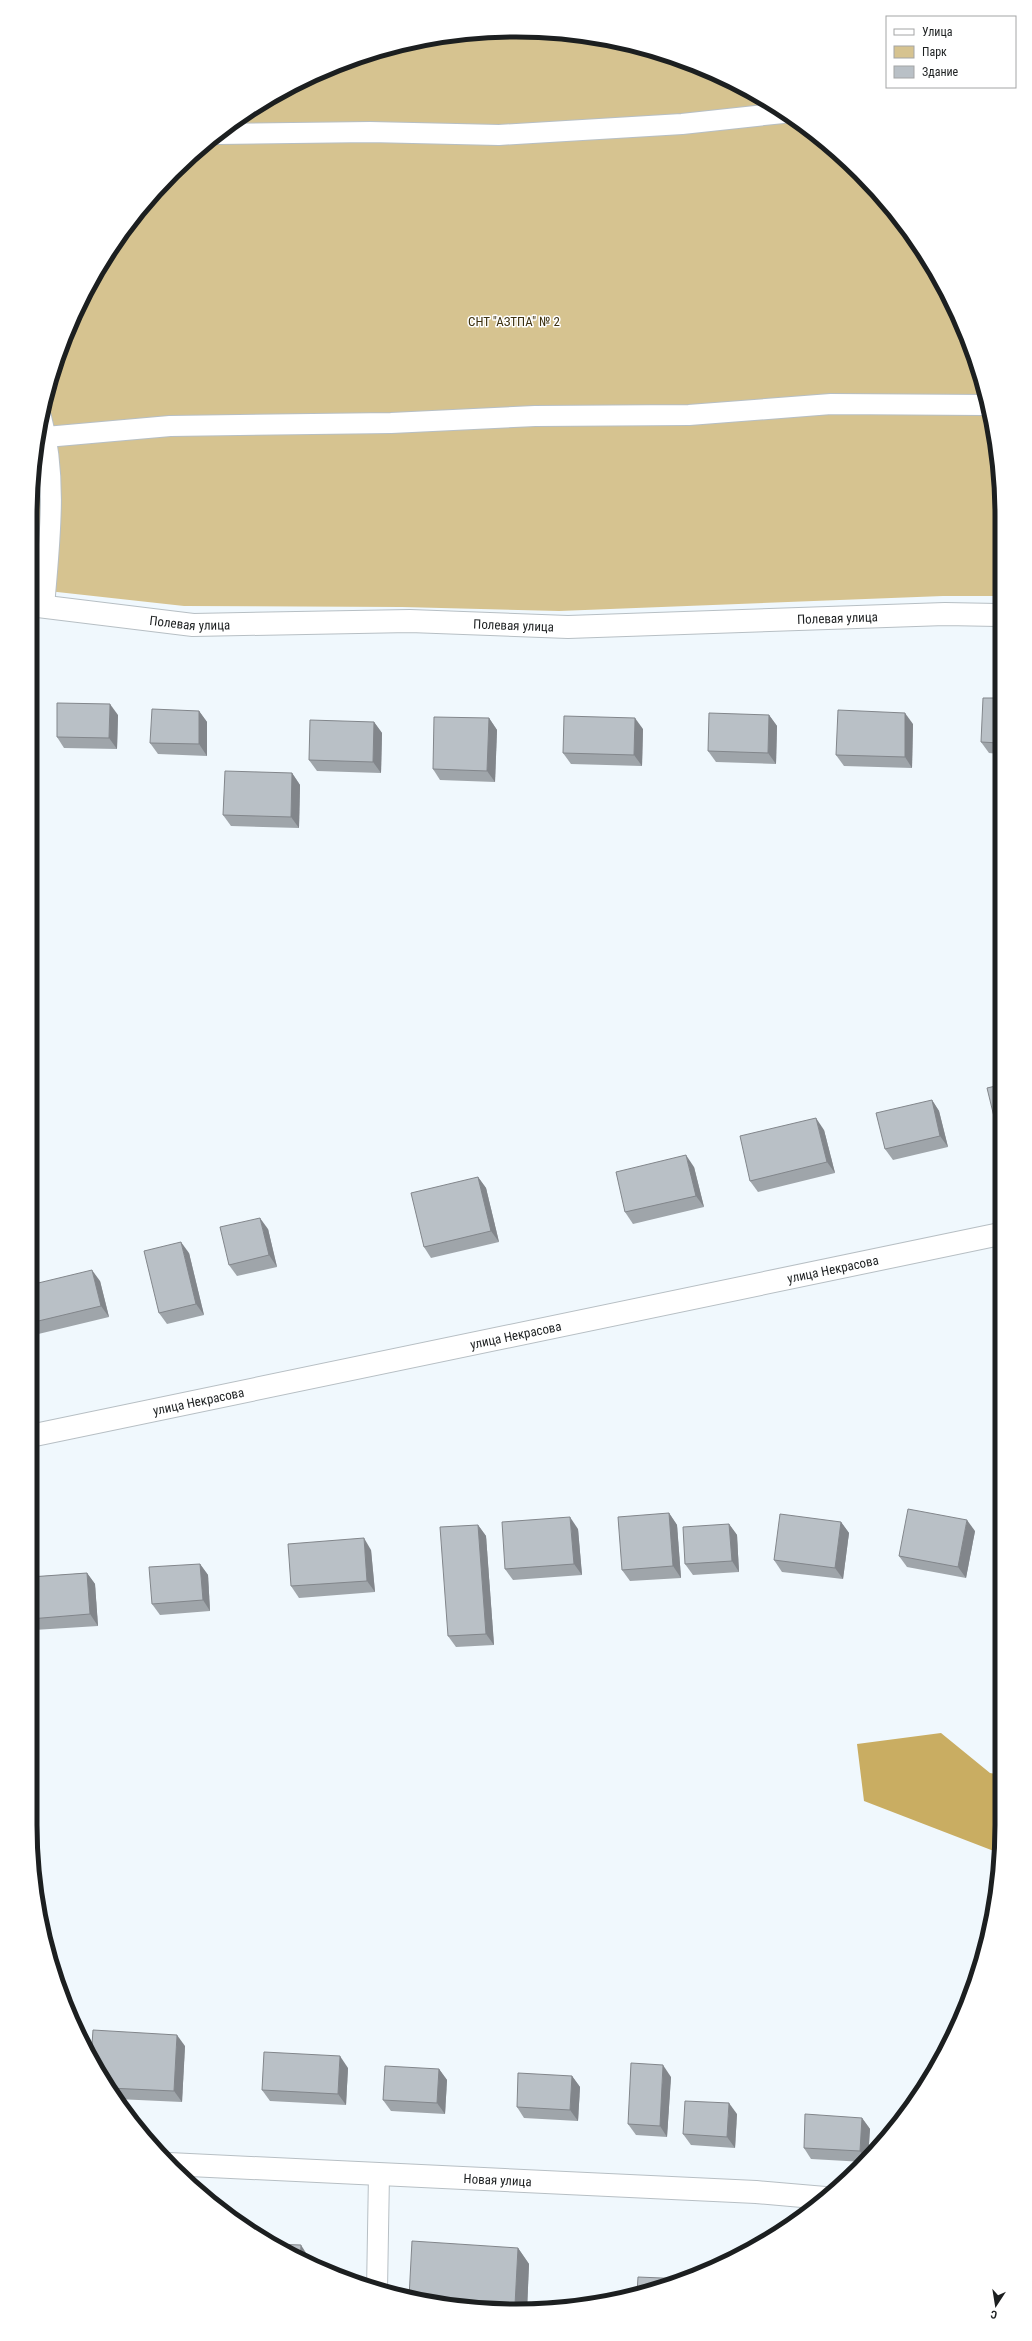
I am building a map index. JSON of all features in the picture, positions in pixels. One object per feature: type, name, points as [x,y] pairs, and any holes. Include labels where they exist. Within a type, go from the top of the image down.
[{"type":"street","name":"Полевая улица","points":[[37,606],[193,626],[410,621],[568,627],[945,614],[995,615]]},
{"type":"street","name":"улица Некрасова","points":[[37,1435],[995,1235]]},
{"type":"street","name":"Новая улица","points":[[177,2164],[756,2192],[817,2197]]},
{"type":"lane","points":[[227,134],[370,132],[499,135],[682,124],[776,114]]},
{"type":"lane","points":[[46,437],[170,426],[391,423],[535,416],[689,415],[831,404],[982,405]]},
{"type":"lane","points":[[37,606],[52,514],[45,431]]},
{"type":"lane","points":[[377,2284],[379,2174]]},
{"type":"green space","name":"СНТ \"АЗТПА\" № 2","points":[[516,37],[579,41],[640,53],[670,62],[728,86],[756,101],[808,136],[832,156],[855,177],[896,224],[931,276],[946,304],[970,362],[979,392],[991,453],[994,485],[995,596],[943,596],[559,611],[402,607],[184,606],[37,590],[37,516],[41,453],[53,392],[62,362],[86,304],[101,276],[136,224],[177,177],[224,136],[277,101],[304,86],[333,73],[392,53],[453,41],[485,38]]},
{"type":"shaded area","points":[[941,1733],[990,1773],[995,1774],[994,1851],[864,1801],[857,1744]]},
{"type":"building","points":[[983,698],[995,698],[995,743],[981,742]]},
{"type":"building","points":[[57,703],[110,704],[109,738],[57,737]]},
{"type":"building","points":[[152,709],[199,711],[199,744],[150,743]]},
{"type":"building","points":[[838,710],[905,713],[905,757],[836,755]]},
{"type":"building","points":[[709,713],[769,715],[768,753],[708,751]]},
{"type":"building","points":[[564,716],[635,718],[634,755],[563,753]]},
{"type":"building","points":[[434,717],[489,718],[487,771],[433,769]]},
{"type":"building","points":[[310,720],[374,722],[373,762],[309,760]]},
{"type":"building","points":[[225,771],[292,773],[291,817],[223,815]]},
{"type":"building","points":[[995,1086],[995,1121],[987,1088]]},
{"type":"building","points":[[932,1100],[940,1136],[885,1149],[876,1113]]},
{"type":"building","points":[[816,1118],[827,1162],[750,1181],[740,1136]]},
{"type":"building","points":[[686,1155],[696,1196],[625,1212],[616,1172]]},
{"type":"building","points":[[478,1177],[491,1231],[424,1247],[411,1193]]},
{"type":"building","points":[[260,1218],[269,1255],[229,1265],[220,1227]]},
{"type":"building","points":[[181,1242],[196,1304],[159,1313],[144,1251]]},
{"type":"building","points":[[92,1270],[101,1306],[37,1321],[37,1283]]},
{"type":"building","points":[[908,1509],[967,1520],[958,1567],[899,1556]]},
{"type":"building","points":[[669,1513],[673,1566],[622,1570],[618,1517]]},
{"type":"building","points":[[780,1514],[841,1522],[835,1568],[774,1560]]},
{"type":"building","points":[[570,1517],[574,1564],[505,1569],[502,1522]]},
{"type":"building","points":[[729,1524],[732,1561],[685,1564],[683,1527]]},
{"type":"building","points":[[478,1525],[486,1634],[448,1636],[440,1527]]},
{"type":"building","points":[[364,1538],[367,1581],[291,1586],[288,1544]]},
{"type":"building","points":[[200,1564],[203,1600],[152,1604],[149,1567]]},
{"type":"building","points":[[87,1573],[90,1614],[37,1618],[37,1577]]},
{"type":"building","points":[[93,2030],[177,2035],[174,2091],[116,2088],[92,2047]]},
{"type":"building","points":[[264,2052],[340,2056],[338,2094],[262,2090]]},
{"type":"building","points":[[631,2063],[663,2065],[660,2126],[628,2124]]},
{"type":"building","points":[[385,2066],[439,2069],[437,2103],[383,2100]]},
{"type":"building","points":[[518,2073],[572,2076],[570,2110],[517,2107]]},
{"type":"building","points":[[685,2101],[729,2103],[727,2137],[683,2134]]},
{"type":"building","points":[[805,2114],[862,2118],[860,2151],[804,2148]]},
{"type":"building","points":[[412,2241],[518,2248],[515,2304],[453,2300],[409,2292]]},
{"type":"building","points":[[284,2244],[301,2245],[300,2253]]},
{"type":"building","points":[[638,2277],[672,2278],[640,2288],[637,2289]]}]
